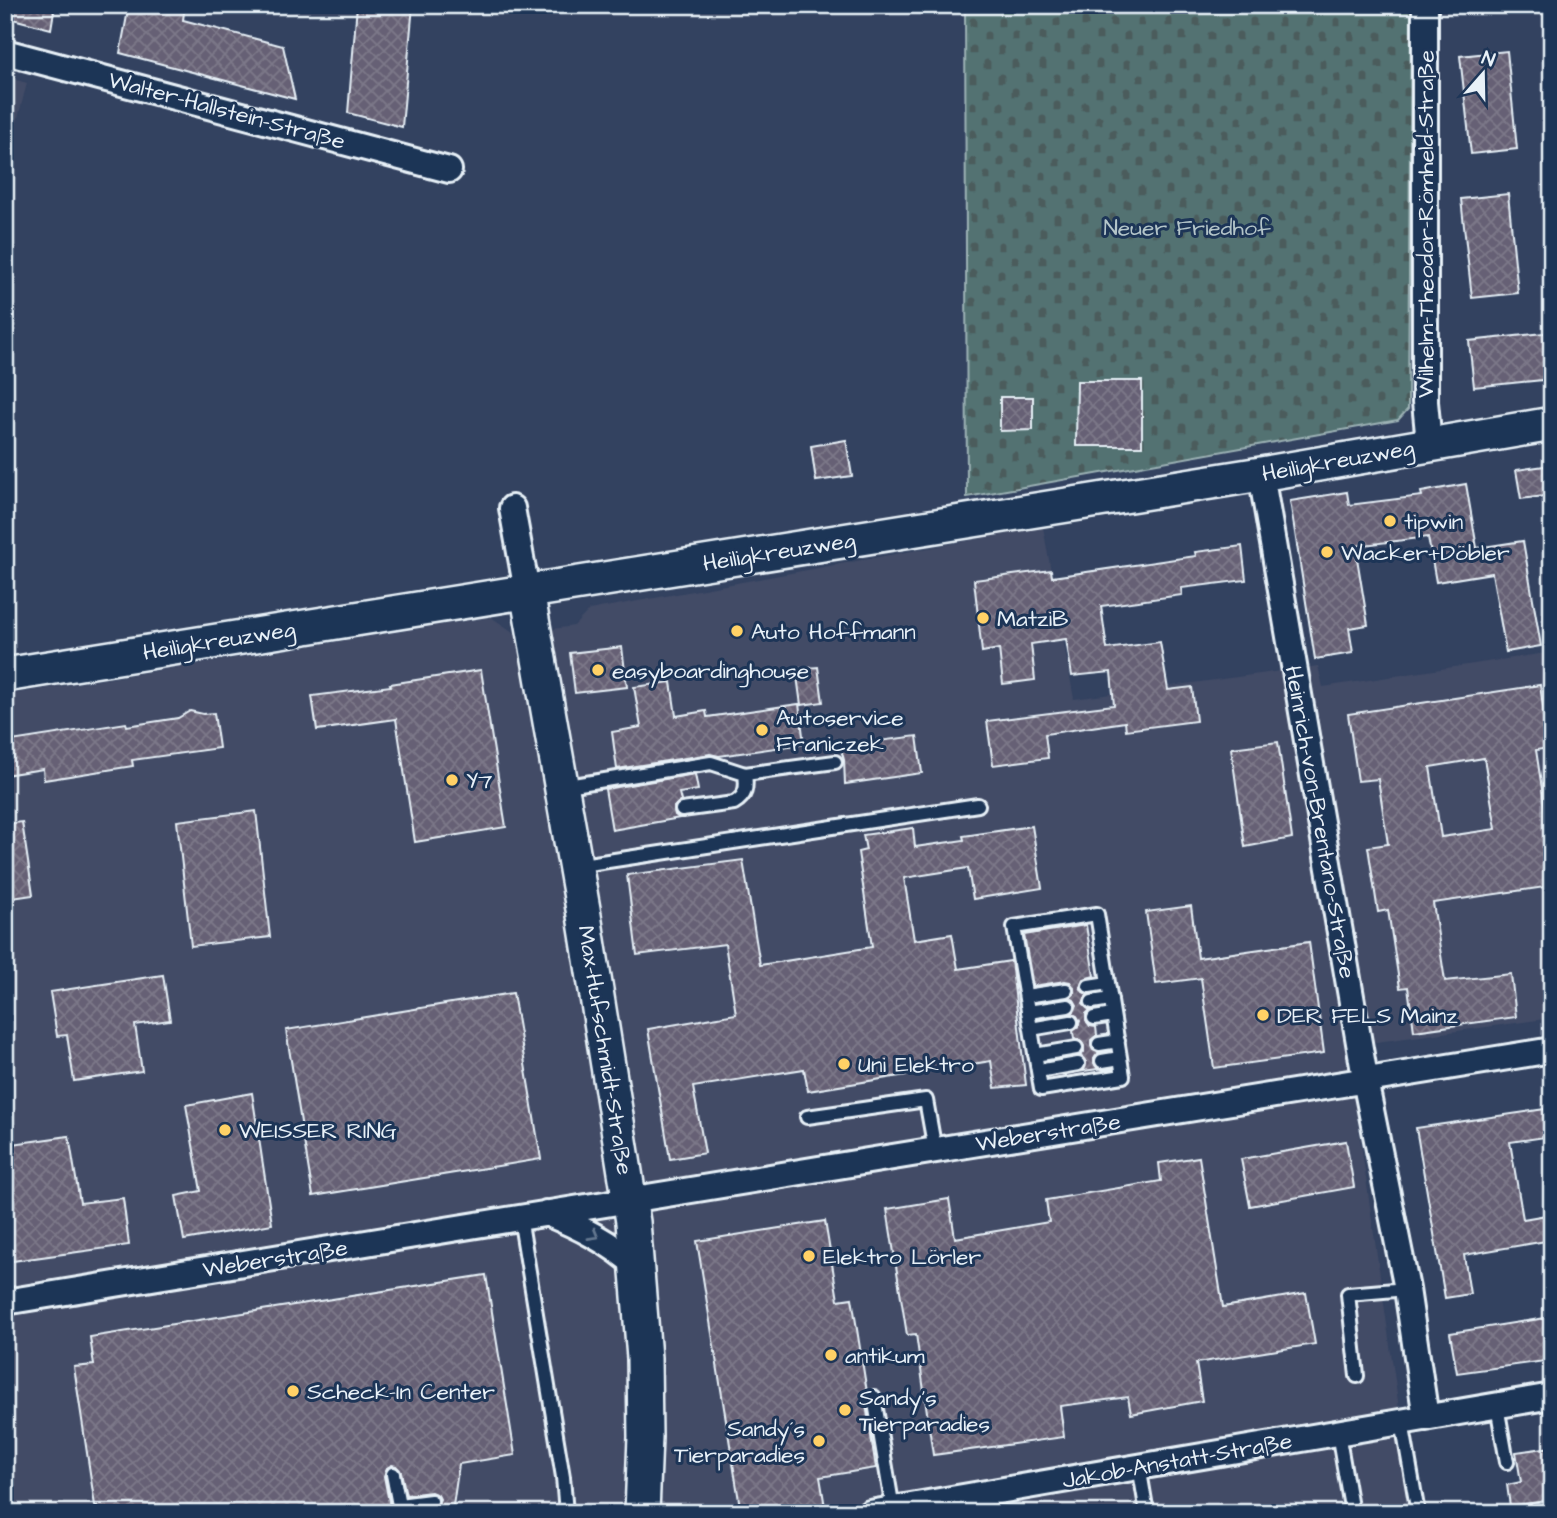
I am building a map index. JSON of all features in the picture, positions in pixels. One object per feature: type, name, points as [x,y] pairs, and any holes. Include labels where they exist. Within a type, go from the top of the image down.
[{"type":"street","name":"Wilhelm-Theodor-Römheld-Straße","points":[[1425,5],[1425,402],[1429,443]]},
{"type":"street","name":"Walter-Hallstein-Straße","points":[[5,52],[449,170]]},
{"type":"street","name":"Heiligkreuzweg","points":[[5,674],[1261,474],[1429,443],[1552,424]]},
{"type":"street","name":"Heinrich-von-Brentano-Straße","points":[[1261,474],[1366,1082],[1407,1289],[1414,1420]]},
{"type":"street","points":[[512,508],[527,591]]},
{"type":"street","name":"Max-Hufschmidt-Straße","points":[[527,591],[630,1199],[638,1267],[645,1428],[642,1513]]},
{"type":"street","name":"Weberstraße","points":[[5,1302],[1552,1051]]},
{"type":"street","points":[[545,1213],[595,1235],[638,1267]]},
{"type":"street","name":"Jakob-Anstatt-Straße","points":[[894,1510],[1552,1396]]},
{"type":"lane","points":[[561,787],[711,763],[745,774],[835,762]]},
{"type":"lane","points":[[682,810],[734,803],[741,799],[745,793],[745,774]]},
{"type":"lane","points":[[575,866],[978,805]]},
{"type":"lane","points":[[1097,914],[1108,983],[1123,1076],[1041,1089],[1014,927],[1097,914]]},
{"type":"lane","points":[[1089,986],[1108,983]]},
{"type":"lane","points":[[1026,996],[1066,990]]},
{"type":"lane","points":[[1092,1002],[1111,999]]},
{"type":"lane","points":[[1028,1012],[1069,1006]]},
{"type":"lane","points":[[1094,1018],[1113,1015]]},
{"type":"lane","points":[[1031,1029],[1071,1022]]},
{"type":"lane","points":[[1099,1044],[1118,1041]]},
{"type":"lane","points":[[1035,1055],[1076,1048]]},
{"type":"lane","points":[[1101,1061],[1120,1058]]},
{"type":"lane","points":[[1038,1071],[1078,1064]]},
{"type":"lane","points":[[807,1117],[926,1100],[935,1150]]},
{"type":"lane","points":[[520,1217],[563,1477],[566,1513]]},
{"type":"lane","points":[[1357,1376],[1348,1294],[1407,1289]]},
{"type":"lane","points":[[874,1397],[894,1510]]},
{"type":"lane","points":[[1497,1406],[1507,1462]]},
{"type":"lane","points":[[1414,1420],[1418,1513]]},
{"type":"lane","points":[[1338,1433],[1352,1513]]},
{"type":"lane","points":[[1139,1466],[1147,1513]]},
{"type":"lane","points":[[393,1474],[399,1505],[431,1501]]},
{"type":"shaded area","points":[[5,77],[27,83],[5,168]]},
{"type":"shaded area","points":[[1043,527],[1074,699],[1318,666],[1323,687],[1552,652],[1552,1018],[1347,1046],[1414,1513],[5,1513],[5,695],[491,617],[516,634],[574,626],[589,610]]},
{"type":"green space","name":"Neuer Friedhof","points":[[965,5],[1411,5],[1408,409],[1398,420],[967,497]]},
{"type":"building","points":[[5,5],[55,5],[51,29],[5,17]]},
{"type":"building","points":[[129,5],[185,5],[183,20],[283,46],[295,99],[120,53]]},
{"type":"building","points":[[357,5],[413,5],[402,127],[348,113]]},
{"type":"building","points":[[1507,51],[1517,149],[1471,154],[1460,56]]},
{"type":"building","points":[[1508,194],[1518,293],[1472,298],[1461,199]]},
{"type":"building","points":[[1552,332],[1552,379],[1474,387],[1469,341]]},
{"type":"building","points":[[1077,381],[1142,381],[1142,446],[1076,446]]},
{"type":"building","points":[[1000,397],[1033,397],[1033,430],[1000,431]]},
{"type":"building","points":[[846,440],[852,476],[816,481],[811,446]]},
{"type":"building","points":[[1552,465],[1552,495],[1521,499],[1516,470]]},
{"type":"building","points":[[1466,484],[1477,548],[1523,541],[1541,646],[1506,652],[1492,573],[1436,582],[1428,537],[1355,546],[1368,625],[1349,628],[1353,653],[1315,659],[1290,501],[1347,492],[1349,505],[1422,496],[1421,492]]},
{"type":"building","points":[[1242,546],[1246,580],[1181,588],[1182,595],[1101,606],[1107,649],[1160,642],[1168,690],[1192,687],[1196,721],[1126,730],[1125,722],[1045,734],[1048,758],[993,765],[987,721],[1114,705],[1111,672],[1072,676],[1066,639],[1031,644],[1035,680],[1003,684],[999,649],[982,652],[974,580],[1051,570],[1052,577],[1196,556],[1195,552]]},
{"type":"building","name":"easyboardinghouse","points":[[622,647],[627,687],[575,693],[570,653]]},
{"type":"building","points":[[818,667],[823,702],[801,705],[796,669]]},
{"type":"building","name":"Y7","points":[[481,670],[506,827],[415,842],[396,719],[317,730],[312,696],[391,686],[390,684]]},
{"type":"building","points":[[671,682],[676,716],[706,711],[707,717],[799,704],[804,744],[719,756],[710,754],[617,769],[612,732],[641,727],[634,687]]},
{"type":"building","points":[[1540,685],[1549,748],[1536,750],[1547,821],[1552,821],[1552,886],[1433,903],[1445,981],[1511,974],[1516,1017],[1414,1031],[1408,987],[1400,988],[1388,910],[1378,912],[1368,847],[1388,844],[1378,779],[1358,781],[1348,714]],"holes":[[[1484,758],[1496,829],[1441,837],[1430,767]]]},
{"type":"building","points":[[190,711],[214,713],[219,748],[132,760],[133,766],[44,780],[43,769],[5,775],[5,742],[126,723],[127,726],[178,718]]},
{"type":"building","points":[[917,736],[922,773],[845,784],[844,760],[840,746]]},
{"type":"building","points":[[1278,742],[1292,838],[1245,847],[1231,748]]},
{"type":"building","points":[[695,774],[698,790],[679,793],[681,801],[674,807],[675,815],[680,818],[612,830],[605,789]]},
{"type":"building","points":[[256,811],[270,937],[191,946],[177,821]]},
{"type":"building","points":[[22,822],[33,895],[5,899],[5,824]]},
{"type":"building","points":[[1032,826],[1042,888],[973,899],[968,868],[904,878],[914,940],[952,934],[958,969],[1011,961],[1026,1085],[995,1088],[991,1061],[808,1091],[804,1069],[693,1087],[705,1153],[670,1159],[648,1029],[736,1014],[725,944],[637,955],[627,875],[743,860],[760,965],[872,947],[858,852],[866,850],[863,835],[913,828],[915,847],[964,840],[963,836]]},
{"type":"building","name":"DER FELS Mainz","points":[[1191,906],[1198,958],[1309,942],[1324,1053],[1214,1068],[1201,978],[1156,984],[1146,912]]},
{"type":"building","points":[[1086,925],[1094,976],[1084,979],[1080,987],[1088,994],[1083,1003],[1090,1010],[1086,1014],[1086,1020],[1090,1026],[1096,1027],[1097,1035],[1091,1040],[1091,1046],[1100,1053],[1094,1059],[1098,1069],[1083,1071],[1086,1062],[1080,1056],[1084,1052],[1084,1046],[1080,1040],[1074,1039],[1073,1031],[1080,1021],[1072,1014],[1077,1005],[1070,998],[1074,994],[1074,988],[1070,982],[1065,981],[1033,986],[1024,935]]},
{"type":"building","points":[[163,975],[170,1020],[135,1025],[142,1071],[74,1081],[67,1035],[57,1036],[50,992]]},
{"type":"building","points":[[513,993],[541,1159],[313,1196],[286,1030]]},
{"type":"building","points":[[252,1093],[272,1224],[184,1240],[176,1196],[201,1191],[186,1105]]},
{"type":"building","points":[[1552,1108],[1552,1136],[1510,1142],[1523,1219],[1552,1214],[1552,1240],[1464,1255],[1470,1294],[1445,1298],[1416,1128]]},
{"type":"building","points":[[69,1136],[80,1203],[123,1198],[129,1245],[5,1262],[5,1145]]},
{"type":"building","points":[[1346,1141],[1354,1187],[1250,1206],[1241,1159]]},
{"type":"building","points":[[1199,1157],[1223,1307],[1306,1293],[1315,1344],[1196,1363],[1202,1401],[1131,1414],[1128,1397],[1060,1406],[1064,1437],[933,1455],[916,1334],[907,1335],[887,1209],[949,1199],[955,1238],[1049,1222],[1046,1200],[1161,1181],[1159,1163]]},
{"type":"building","points":[[825,1221],[838,1300],[852,1298],[876,1468],[820,1477],[826,1513],[741,1513],[697,1241]]},
{"type":"building","points":[[486,1275],[515,1455],[459,1464],[452,1513],[408,1513],[436,1508],[440,1499],[431,1492],[406,1495],[401,1472],[392,1465],[387,1468],[384,1476],[390,1507],[395,1513],[109,1513],[95,1506],[74,1367],[94,1365],[90,1337]]},
{"type":"building","points":[[1552,1317],[1552,1360],[1457,1373],[1450,1333]]},
{"type":"building","points":[[1552,1447],[1552,1500],[1510,1506],[1507,1485],[1521,1482],[1516,1452]]},
{"type":"place","name":"tipwin","points":[[1390,521]]},
{"type":"place","name":"Wacker+Döbler","points":[[1327,552]]},
{"type":"place","name":"MatziB","points":[[983,618]]},
{"type":"place","name":"Auto Hoffmann","points":[[737,631]]},
{"type":"place","name":"easyboardinghouse","points":[[598,670]]},
{"type":"place","name":"Autoservice Franiczek","points":[[762,730]]},
{"type":"place","name":"Y7","points":[[452,780]]},
{"type":"place","name":"DER FELS Mainz","points":[[1263,1015]]},
{"type":"place","name":"Uni Elektro","points":[[844,1064]]},
{"type":"place","name":"WEISSER RING","points":[[225,1130]]},
{"type":"place","name":"Elektro Lörler","points":[[809,1256]]},
{"type":"place","name":"antikum","points":[[831,1355]]},
{"type":"place","name":"Scheck-In Center","points":[[293,1391]]},
{"type":"place","name":"Sandy's Tierparadies","points":[[845,1410]]},
{"type":"place","name":"Sandy´s Tierparadies","points":[[819,1441]]}]
